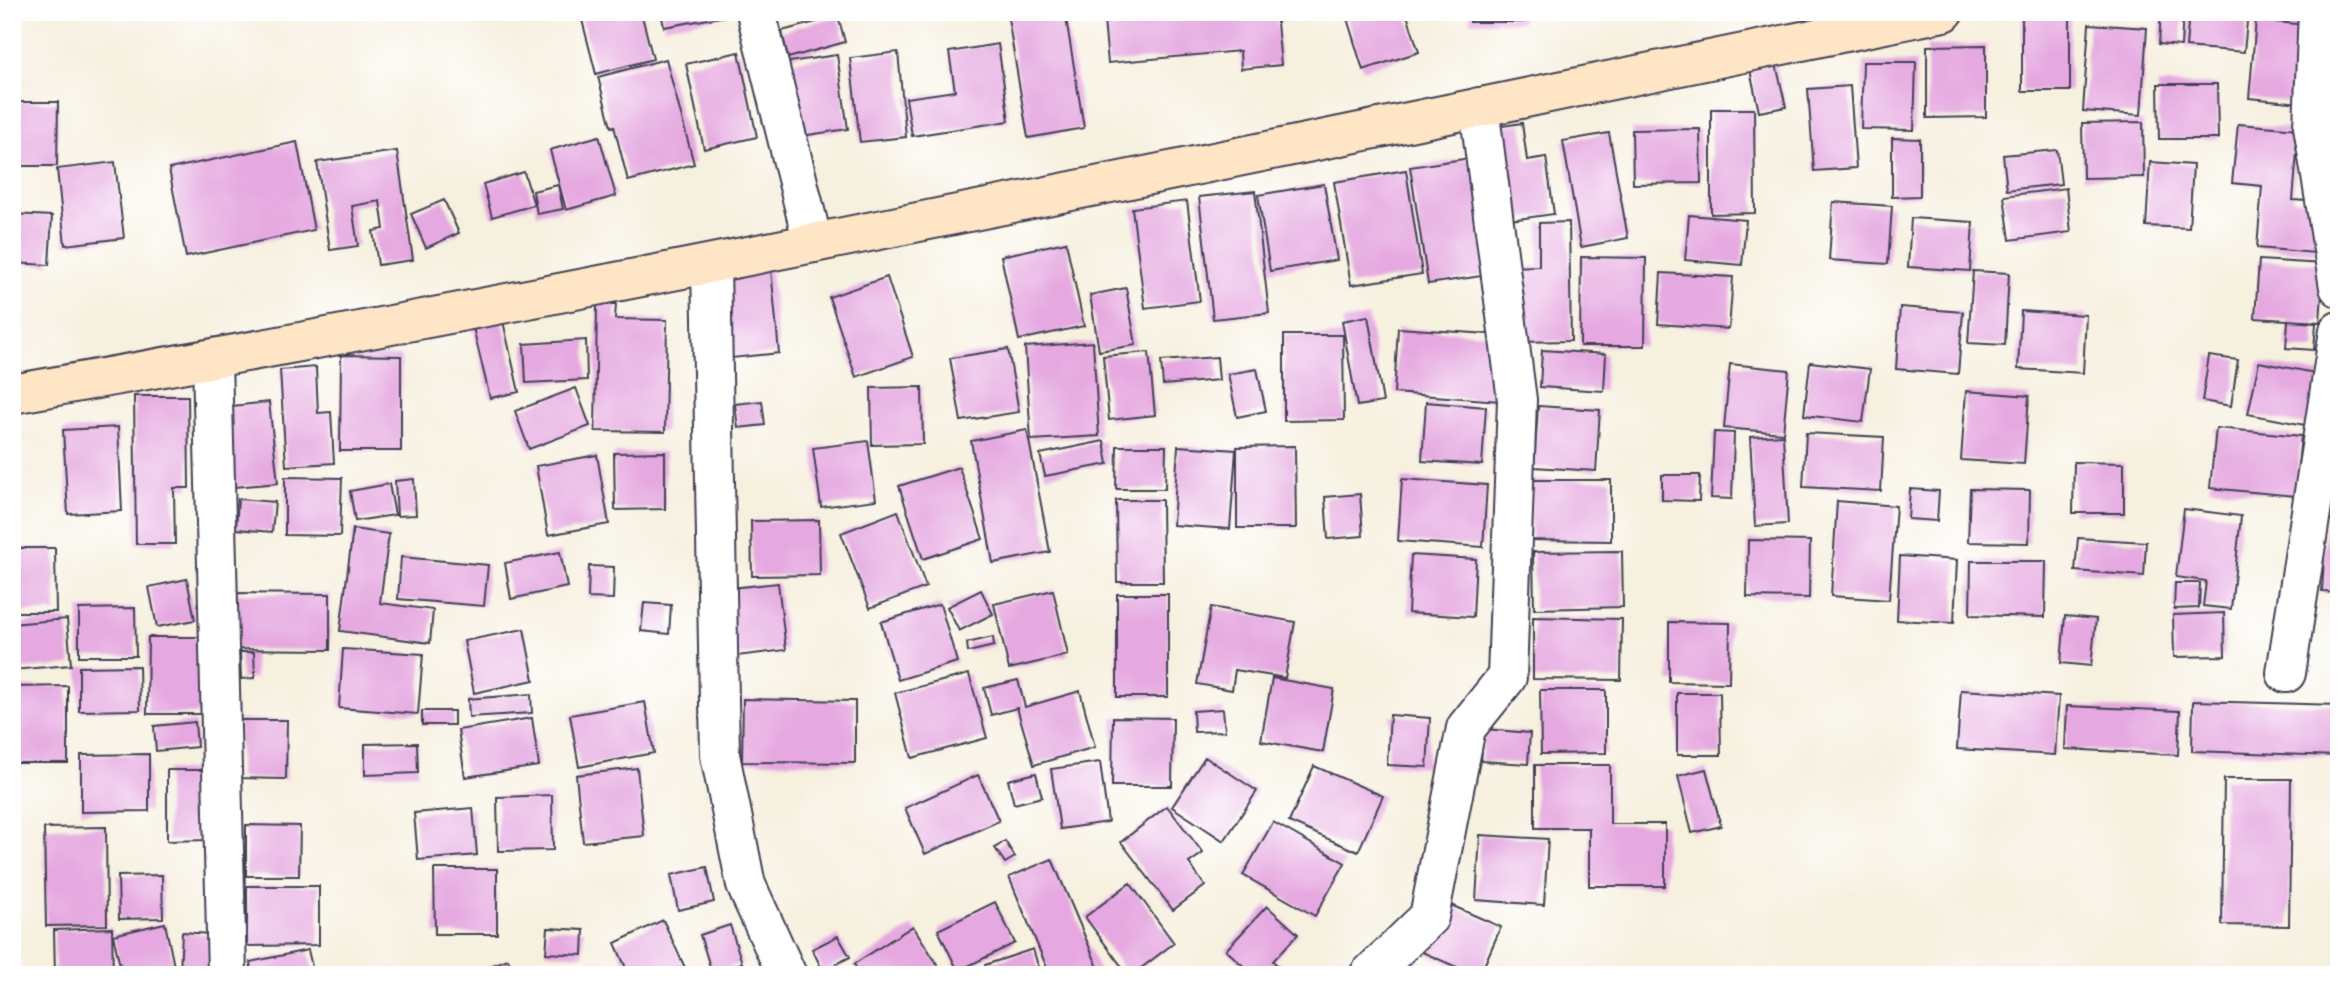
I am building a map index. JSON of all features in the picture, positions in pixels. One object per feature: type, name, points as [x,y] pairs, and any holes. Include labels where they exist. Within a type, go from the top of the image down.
[{"type":"street","points":[[757,12],[813,243]]},
{"type":"street","points":[[12,394],[212,359],[711,264],[1944,12]]},
{"type":"street","points":[[2318,12],[2313,126],[2339,287]]},
{"type":"street","points":[[1369,975],[1429,917],[1466,728],[1507,677],[1517,400],[1479,107]]},
{"type":"street","points":[[711,264],[720,755],[746,885],[787,975]]},
{"type":"street","points":[[2286,673],[2339,331]]},
{"type":"street","points":[[212,359],[227,975]]},
{"type":"building","points":[[594,12],[641,12],[653,59],[596,74],[581,16]]},
{"type":"building","points":[[661,12],[726,12],[726,16],[664,27]]},
{"type":"building","points":[[1007,12],[1065,12],[1084,128],[1028,138]]},
{"type":"building","points":[[1189,12],[1276,12],[1281,65],[1241,69],[1240,51],[1108,63],[1104,20]]},
{"type":"building","points":[[1345,12],[1406,12],[1419,52],[1363,70]]},
{"type":"building","points":[[1470,12],[1522,12],[1522,22],[1470,22]]},
{"type":"building","points":[[2161,12],[2183,12],[2181,46],[2159,44]]},
{"type":"building","points":[[2189,12],[2248,12],[2244,52],[2186,47]]},
{"type":"building","points":[[2022,14],[2070,14],[2070,91],[2022,91]]},
{"type":"building","points":[[838,16],[845,42],[788,58],[782,31]]},
{"type":"building","points":[[2256,20],[2307,25],[2300,103],[2249,98]]},
{"type":"building","points":[[2089,24],[2147,28],[2141,115],[2083,111]]},
{"type":"building","points":[[2329,27],[2339,28],[2339,75],[2323,73]]},
{"type":"building","points":[[998,44],[1009,121],[912,136],[906,98],[955,91],[949,52]]},
{"type":"building","points":[[1986,45],[1986,117],[1927,118],[1927,46]]},
{"type":"building","points":[[739,52],[757,137],[704,149],[686,64]]},
{"type":"building","points":[[898,52],[906,137],[860,142],[850,58]]},
{"type":"building","points":[[837,55],[848,129],[801,136],[789,62]]},
{"type":"building","points":[[666,59],[694,164],[628,181],[598,77]]},
{"type":"building","points":[[1863,62],[1916,62],[1914,130],[1861,129]]},
{"type":"building","points":[[1776,64],[1786,107],[1759,112],[1750,70]]},
{"type":"building","points":[[2158,84],[2217,84],[2218,139],[2159,139]]},
{"type":"building","points":[[1850,86],[1856,168],[1814,171],[1808,89]]},
{"type":"building","points":[[2324,88],[2339,89],[2339,130],[2320,128]]},
{"type":"building","points":[[12,102],[58,102],[57,166],[18,166],[18,142],[12,142]]},
{"type":"building","points":[[1711,109],[1754,109],[1755,213],[1711,214]]},
{"type":"building","points":[[2143,122],[2144,177],[2083,178],[2082,123]]},
{"type":"building","points":[[1522,123],[1527,160],[1546,157],[1554,214],[1495,222],[1483,129]]},
{"type":"building","points":[[2238,124],[2299,129],[2293,200],[2320,202],[2315,253],[2257,248],[2262,186],[2232,183]]},
{"type":"building","points":[[1700,129],[1701,183],[1633,184],[1632,130]]},
{"type":"building","points":[[1609,133],[1628,238],[1581,247],[1563,141]]},
{"type":"building","points":[[599,136],[616,196],[566,210],[550,150]]},
{"type":"building","points":[[1892,138],[1920,139],[1920,196],[1892,197]]},
{"type":"building","points":[[297,142],[314,230],[186,257],[169,169]]},
{"type":"building","points":[[2057,150],[2061,184],[2007,190],[2003,155]]},
{"type":"building","points":[[397,151],[413,260],[378,265],[373,231],[384,229],[380,201],[352,206],[358,246],[330,250],[317,162]]},
{"type":"building","points":[[1477,157],[1495,274],[1428,284],[1410,167]]},
{"type":"building","points":[[115,162],[124,238],[65,245],[57,169]]},
{"type":"building","points":[[2150,162],[2193,165],[2189,228],[2146,226]]},
{"type":"building","points":[[1406,170],[1422,274],[1351,285],[1334,182]]},
{"type":"building","points":[[524,172],[534,205],[492,217],[483,184]]},
{"type":"building","points":[[1324,184],[1337,260],[1270,271],[1258,195]]},
{"type":"building","points":[[558,185],[563,209],[537,214],[533,191]]},
{"type":"building","points":[[2066,188],[2071,232],[2010,240],[2004,196]]},
{"type":"building","points":[[1255,191],[1269,313],[1213,319],[1199,197]]},
{"type":"building","points":[[444,200],[459,233],[426,248],[411,214]]},
{"type":"building","points":[[1187,201],[1200,301],[1145,308],[1132,208]]},
{"type":"building","points":[[1833,202],[1892,206],[1888,264],[1829,260]]},
{"type":"building","points":[[12,214],[52,216],[49,265],[12,263]]},
{"type":"building","points":[[1689,215],[1746,220],[1742,265],[1685,260]]},
{"type":"building","points":[[1911,218],[1973,222],[1970,271],[1908,267]]},
{"type":"building","points":[[1569,222],[1571,341],[1513,342],[1511,267],[1539,266],[1539,223]]},
{"type":"building","points":[[1066,242],[1084,326],[1019,340],[1001,256]]},
{"type":"building","points":[[1581,257],[1646,258],[1645,346],[1580,346]]},
{"type":"building","points":[[2259,260],[2324,264],[2320,322],[2255,318]]},
{"type":"building","points":[[771,269],[779,353],[732,358],[724,274]]},
{"type":"building","points":[[1973,271],[2009,273],[2005,345],[1968,343]]},
{"type":"building","points":[[1661,273],[1733,277],[1729,329],[1658,324]]},
{"type":"building","points":[[887,277],[913,357],[856,377],[829,297]]},
{"type":"building","points":[[1126,288],[1136,345],[1099,351],[1090,295]]},
{"type":"building","points":[[597,304],[616,304],[615,319],[667,320],[665,432],[595,431]]},
{"type":"building","points":[[1900,307],[1963,312],[1958,374],[1896,369]]},
{"type":"building","points":[[500,308],[519,392],[490,398],[470,315]]},
{"type":"building","points":[[2021,311],[2086,315],[2083,373],[2018,369]]},
{"type":"building","points":[[1368,316],[1383,402],[1357,406],[1342,321]]},
{"type":"building","points":[[2288,321],[2316,323],[2314,350],[2286,348]]},
{"type":"building","points":[[1398,328],[1504,335],[1500,401],[1394,393]]},
{"type":"building","points":[[1284,335],[1343,335],[1344,420],[1284,421]]},
{"type":"building","points":[[586,340],[587,380],[526,383],[524,344]]},
{"type":"building","points":[[1093,342],[1099,436],[1031,440],[1025,347]]},
{"type":"building","points":[[1008,349],[1019,412],[961,421],[950,358]]},
{"type":"building","points":[[1542,350],[1606,354],[1604,391],[1540,387]]},
{"type":"building","points":[[1149,352],[1155,415],[1109,420],[1103,356]]},
{"type":"building","points":[[341,355],[401,356],[401,451],[340,451]]},
{"type":"building","points":[[2209,356],[2238,360],[2231,406],[2202,401]]},
{"type":"building","points":[[1217,357],[1219,380],[1163,385],[1161,361]]},
{"type":"building","points":[[1810,362],[1870,369],[1863,422],[1804,415]]},
{"type":"building","points":[[2259,362],[2320,374],[2310,426],[2248,414]]},
{"type":"building","points":[[1730,364],[1789,370],[1783,433],[1724,428]]},
{"type":"building","points":[[316,367],[318,413],[331,412],[334,463],[286,466],[280,370]]},
{"type":"building","points":[[1257,369],[1266,411],[1237,417],[1228,374]]},
{"type":"building","points":[[922,387],[923,444],[872,445],[871,388]]},
{"type":"building","points":[[576,388],[590,426],[529,449],[515,411]]},
{"type":"building","points":[[1966,391],[2029,396],[2024,464],[1961,460]]},
{"type":"building","points":[[134,396],[188,396],[189,488],[174,488],[175,544],[136,544]]},
{"type":"building","points":[[762,401],[765,425],[738,428],[735,404]]},
{"type":"building","points":[[269,402],[278,483],[224,488],[215,408]]},
{"type":"building","points":[[1426,402],[1486,407],[1482,465],[1422,461]]},
{"type":"building","points":[[1538,406],[1600,410],[1596,471],[1534,467]]},
{"type":"building","points":[[118,427],[122,511],[68,514],[63,430]]},
{"type":"building","points":[[2216,428],[2301,436],[2295,496],[2210,488]]},
{"type":"building","points":[[1027,430],[1050,552],[993,563],[971,441]]},
{"type":"building","points":[[1714,432],[1734,433],[1732,499],[1711,498]]},
{"type":"building","points":[[1806,433],[1884,437],[1881,491],[1803,487]]},
{"type":"building","points":[[1783,435],[1788,524],[1755,526],[1750,437]]},
{"type":"building","points":[[868,441],[876,500],[821,507],[813,448]]},
{"type":"building","points":[[1104,441],[1108,464],[1045,476],[1040,454]]},
{"type":"building","points":[[1117,446],[1166,446],[1165,489],[1116,489]]},
{"type":"building","points":[[1178,446],[1236,450],[1230,529],[1173,525]]},
{"type":"building","points":[[1295,446],[1296,528],[1237,528],[1237,447]]},
{"type":"building","points":[[665,452],[665,509],[615,510],[614,453]]},
{"type":"building","points":[[597,455],[609,524],[548,535],[536,466]]},
{"type":"building","points":[[2074,462],[2124,463],[2124,513],[2073,513]]},
{"type":"building","points":[[959,467],[983,539],[923,559],[899,486]]},
{"type":"building","points":[[2339,472],[2339,506],[2332,504]]},
{"type":"building","points":[[1662,475],[1700,475],[1699,501],[1662,500]]},
{"type":"building","points":[[285,477],[342,478],[340,536],[285,535]]},
{"type":"building","points":[[414,479],[416,515],[397,516],[395,481]]},
{"type":"building","points":[[1402,479],[1487,485],[1483,547],[1398,541]]},
{"type":"building","points":[[1531,480],[1611,480],[1611,541],[1531,540]]},
{"type":"building","points":[[389,484],[395,515],[355,521],[350,491]]},
{"type":"building","points":[[1910,489],[1939,491],[1937,521],[1908,519]]},
{"type":"building","points":[[1970,489],[2030,490],[2029,543],[1968,542]]},
{"type":"building","points":[[1360,494],[1363,536],[1328,539],[1325,497]]},
{"type":"building","points":[[238,499],[275,502],[272,532],[236,529]]},
{"type":"building","points":[[1116,500],[1162,500],[1163,582],[1117,582]]},
{"type":"building","points":[[1837,501],[1896,506],[1889,600],[1831,596]]},
{"type":"building","points":[[2184,509],[2241,516],[2231,609],[2203,606],[2206,581],[2176,577]]},
{"type":"building","points":[[898,511],[926,587],[870,608],[841,533]]},
{"type":"building","points":[[819,520],[820,575],[752,576],[751,521]]},
{"type":"building","points":[[2326,520],[2339,520],[2339,593],[2322,592]]},
{"type":"building","points":[[353,529],[389,534],[380,603],[433,610],[430,643],[340,631]]},
{"type":"building","points":[[2078,538],[2146,542],[2144,576],[2075,571]]},
{"type":"building","points":[[1748,540],[1810,541],[1809,598],[1747,597]]},
{"type":"building","points":[[12,548],[55,548],[56,612],[12,612]]},
{"type":"building","points":[[1622,551],[1623,607],[1534,609],[1533,552]]},
{"type":"building","points":[[560,552],[567,587],[511,599],[505,563]]},
{"type":"building","points":[[1411,555],[1476,559],[1473,617],[1408,613]]},
{"type":"building","points":[[1900,556],[1957,560],[1954,623],[1897,620]]},
{"type":"building","points":[[401,557],[488,565],[484,606],[398,599]]},
{"type":"building","points":[[1971,561],[2046,561],[2045,617],[1970,615]]},
{"type":"building","points":[[589,566],[614,567],[613,599],[588,598]]},
{"type":"building","points":[[187,579],[195,620],[157,627],[149,587]]},
{"type":"building","points":[[778,583],[786,650],[729,657],[721,589]]},
{"type":"building","points":[[2175,583],[2200,583],[2199,608],[2174,609]]},
{"type":"building","points":[[981,590],[993,614],[959,631],[947,607]]},
{"type":"building","points":[[1053,590],[1068,655],[1009,669],[994,604]]},
{"type":"building","points":[[231,593],[330,594],[330,650],[231,649]]},
{"type":"building","points":[[1117,594],[1168,594],[1168,697],[1117,697]]},
{"type":"building","points":[[644,603],[671,605],[669,634],[641,631]]},
{"type":"building","points":[[940,604],[957,662],[898,680],[881,622]]},
{"type":"building","points":[[1211,607],[1295,622],[1285,678],[1235,670],[1232,690],[1197,684]]},
{"type":"building","points":[[135,608],[136,656],[79,656],[79,609]]},
{"type":"building","points":[[2224,613],[2225,656],[2174,657],[2173,615]]},
{"type":"building","points":[[2065,616],[2096,619],[2091,666],[2061,663]]},
{"type":"building","points":[[1533,617],[1622,619],[1621,680],[1533,679]]},
{"type":"building","points":[[67,619],[71,665],[12,670],[12,624]]},
{"type":"building","points":[[1669,622],[1730,623],[1729,683],[1669,682]]},
{"type":"building","points":[[524,629],[534,680],[474,693],[464,641]]},
{"type":"building","points":[[148,637],[206,637],[206,714],[147,714]]},
{"type":"building","points":[[993,637],[994,646],[968,652],[967,643]]},
{"type":"building","points":[[343,649],[423,654],[418,714],[339,708]]},
{"type":"building","points":[[240,652],[254,652],[255,678],[241,679]]},
{"type":"building","points":[[139,666],[140,710],[79,711],[79,667]]},
{"type":"building","points":[[969,674],[987,738],[912,758],[895,693]]},
{"type":"building","points":[[1272,678],[1334,689],[1323,752],[1261,741]]},
{"type":"building","points":[[1018,680],[1025,707],[1080,691],[1095,747],[1034,765],[1017,708],[991,715],[984,688]]},
{"type":"building","points":[[68,686],[68,763],[12,763],[12,687]]},
{"type":"building","points":[[1540,690],[1606,690],[1606,753],[1541,754]]},
{"type":"building","points":[[1961,690],[2059,696],[2055,755],[1957,749]]},
{"type":"building","points":[[1677,693],[1720,693],[1721,755],[1677,755]]},
{"type":"building","points":[[531,694],[532,713],[469,717],[468,699]]},
{"type":"building","points":[[743,699],[855,701],[855,763],[742,762]]},
{"type":"building","points":[[2193,701],[2339,705],[2339,756],[2192,751]]},
{"type":"building","points":[[645,702],[654,753],[579,767],[570,715]]},
{"type":"building","points":[[2067,706],[2180,711],[2178,755],[2065,749]]},
{"type":"building","points":[[1223,709],[1225,731],[1194,732],[1193,711]]},
{"type":"building","points":[[422,711],[454,711],[454,725],[422,725]]},
{"type":"building","points":[[1390,715],[1430,718],[1427,767],[1387,765]]},
{"type":"building","points":[[1113,717],[1173,718],[1172,786],[1112,786]]},
{"type":"building","points":[[532,718],[539,766],[465,777],[458,730]]},
{"type":"building","points":[[239,720],[287,720],[286,779],[239,778]]},
{"type":"building","points":[[195,722],[197,747],[156,751],[154,726]]},
{"type":"building","points":[[1484,729],[1530,733],[1528,764],[1481,761]]},
{"type":"building","points":[[417,743],[418,773],[365,775],[365,744]]},
{"type":"building","points":[[149,754],[149,811],[81,812],[81,755]]},
{"type":"building","points":[[1205,757],[1257,791],[1224,841],[1172,807]]},
{"type":"building","points":[[1100,762],[1108,822],[1060,829],[1051,769]]},
{"type":"building","points":[[1535,765],[1610,765],[1610,824],[1665,824],[1665,886],[1589,886],[1589,828],[1535,828]]},
{"type":"building","points":[[1314,766],[1383,796],[1358,852],[1289,822]]},
{"type":"building","points":[[637,768],[644,836],[583,842],[576,775]]},
{"type":"building","points":[[1706,769],[1721,826],[1692,833],[1678,776]]},
{"type":"building","points":[[167,770],[208,770],[208,840],[167,841]]},
{"type":"building","points":[[1036,773],[1042,797],[1014,804],[1008,780]]},
{"type":"building","points":[[978,775],[999,821],[925,854],[905,808]]},
{"type":"building","points":[[2224,779],[2291,779],[2289,926],[2222,925]]},
{"type":"building","points":[[552,795],[553,850],[498,851],[497,797]]},
{"type":"building","points":[[1167,806],[1203,853],[1189,863],[1205,886],[1173,910],[1121,842]]},
{"type":"building","points":[[473,808],[477,855],[418,860],[414,813]]},
{"type":"building","points":[[1273,822],[1345,863],[1315,916],[1243,875]]},
{"type":"building","points":[[246,825],[300,826],[299,876],[246,876]]},
{"type":"building","points":[[106,827],[107,925],[46,926],[44,828]]},
{"type":"building","points":[[1480,835],[1548,839],[1544,905],[1476,900]]},
{"type":"building","points":[[1005,841],[1015,857],[1005,863],[995,848]]},
{"type":"building","points":[[1052,859],[1100,972],[1093,975],[1050,975],[1009,877]]},
{"type":"building","points":[[707,867],[714,902],[678,910],[671,875]]},
{"type":"building","points":[[434,869],[497,869],[497,934],[435,934]]},
{"type":"building","points":[[162,875],[163,918],[119,919],[118,876]]},
{"type":"building","points":[[1130,883],[1174,943],[1132,975],[1128,975],[1085,917]]},
{"type":"building","points":[[247,886],[319,886],[319,945],[247,946]]},
{"type":"building","points":[[995,902],[1015,943],[958,971],[938,930]]},
{"type":"building","points":[[1444,902],[1501,927],[1480,975],[1422,952]]},
{"type":"building","points":[[1267,906],[1298,934],[1273,961],[1287,975],[1253,975],[1226,950]]},
{"type":"building","points":[[663,920],[687,972],[681,975],[629,975],[615,943]]},
{"type":"building","points":[[165,923],[174,966],[136,975],[122,975],[113,935]]},
{"type":"building","points":[[730,925],[742,963],[712,973],[700,935]]},
{"type":"building","points":[[913,926],[944,975],[860,975],[854,964]]},
{"type":"building","points":[[112,928],[113,975],[55,975],[54,930]]},
{"type":"building","points":[[548,928],[584,930],[583,955],[546,953]]},
{"type":"building","points":[[182,932],[210,934],[208,974],[180,973]]},
{"type":"building","points":[[838,936],[850,957],[823,971],[812,949]]},
{"type":"building","points":[[1033,949],[1041,975],[988,975],[985,965]]},
{"type":"building","points":[[308,950],[314,975],[252,975],[250,962]]},
{"type":"building","points":[[508,959],[514,975],[468,975]]}]
